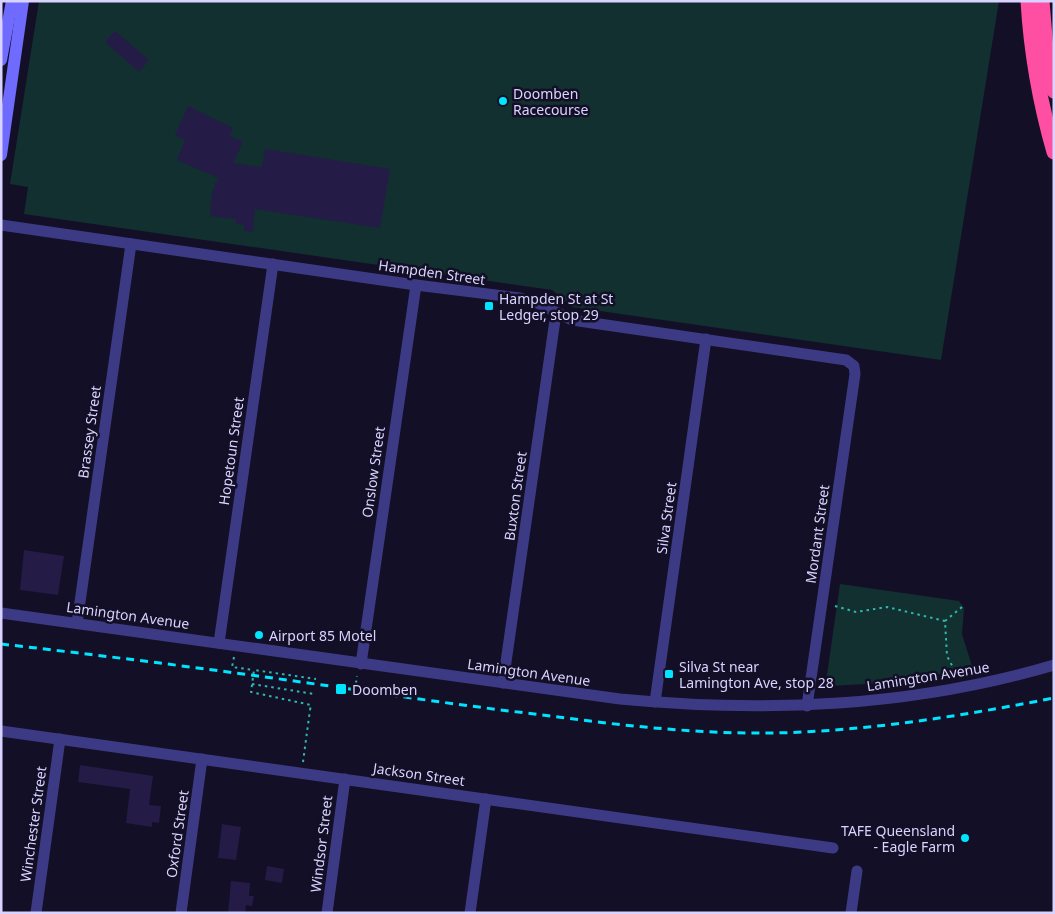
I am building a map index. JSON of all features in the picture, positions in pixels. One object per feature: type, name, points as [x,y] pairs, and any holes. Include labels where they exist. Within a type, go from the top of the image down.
[{"type":"highway","points":[[1028,1],[1040,95],[1054,152]]},
{"type":"highway","points":[[1042,1],[1046,49],[1054,91]]},
{"type":"main road","points":[[1,60],[12,1]]},
{"type":"main road","points":[[1,155],[23,1]]},
{"type":"street","name":"Hampden Street","points":[[1,225],[416,285],[520,298],[540,304],[572,320],[846,360],[854,366]]},
{"type":"street","name":"Brassey Street","points":[[77,623],[131,244]]},
{"type":"street","name":"Hopetoun Street","points":[[220,643],[273,264]]},
{"type":"street","name":"Onslow Street","points":[[361,664],[416,285]]},
{"type":"street","name":"Buxton Street","points":[[503,683],[556,313]]},
{"type":"street","name":"Silva Street","points":[[655,702],[706,339]]},
{"type":"street","name":"Mordant Street","points":[[807,706],[855,374],[854,366]]},
{"type":"street","name":"Lamington Avenue","points":[[1,613],[361,664],[655,702],[756,707],[807,706],[932,692],[998,680],[1054,665]]},
{"type":"street","name":"Jackson Street","points":[[1,731],[832,848]]},
{"type":"street","name":"Winchester Street","points":[[36,913],[60,739]]},
{"type":"street","name":"Oxford Street","points":[[181,913],[202,759]]},
{"type":"street","name":"Windsor Street","points":[[327,913],[345,779]]},
{"type":"street","points":[[470,913],[486,799]]},
{"type":"street","points":[[851,913],[857,871]]},
{"type":"path","points":[[835,606],[856,612],[888,607],[945,621]]},
{"type":"path","points":[[945,621],[962,607]]},
{"type":"path","points":[[945,621],[947,656],[957,675]]},
{"type":"path","points":[[234,658],[232,667],[234,668],[316,679]]},
{"type":"path","points":[[254,670],[251,692],[311,705],[303,762]]},
{"type":"path","points":[[356,683],[357,676]]},
{"type":"path","points":[[252,684],[314,694]]},
{"type":"green space","name":"Doomben Racecourse","points":[[39,1],[999,1],[941,360],[572,307],[552,290],[24,214],[28,187],[10,184]]},
{"type":"green space","points":[[840,584],[959,601],[964,608],[962,634],[973,669],[884,683],[830,686],[826,682]]},
{"type":"building","points":[[115,31],[149,60],[139,72],[105,42]]},
{"type":"building","points":[[188,106],[233,128],[230,136],[243,142],[233,163],[262,167],[265,149],[390,169],[380,228],[255,209],[253,232],[244,231],[244,225],[236,224],[236,219],[210,216],[212,192],[218,178],[177,160],[185,140],[175,135]]},
{"type":"building","points":[[24,550],[64,556],[58,595],[20,590]]},
{"type":"building","points":[[80,765],[153,776],[149,805],[161,806],[159,823],[152,822],[152,827],[126,823],[130,789],[78,782]]},
{"type":"building","points":[[222,824],[241,827],[236,860],[218,858]]},
{"type":"building","points":[[267,866],[284,869],[282,883],[265,880]]},
{"type":"building","points":[[231,881],[250,883],[249,896],[254,896],[252,906],[246,905],[245,913],[228,913]]},
{"type":"railway","points":[[1,644],[186,666],[579,720],[662,729],[718,732],[809,732],[879,726],[984,711],[1054,698]]},
{"type":"place","name":"Doomben Racecourse","points":[[503,101]]},
{"type":"place","name":"Hampden St at St Ledger, stop 29","points":[[489,306]]},
{"type":"place","name":"Airport 85 Motel","points":[[259,635]]},
{"type":"place","name":"Silva St near Lamington Ave, stop 28","points":[[669,674]]},
{"type":"place","name":"Doomben","points":[[341,689]]},
{"type":"place","name":"TAFE Queensland - Eagle Farm","points":[[965,838]]}]
